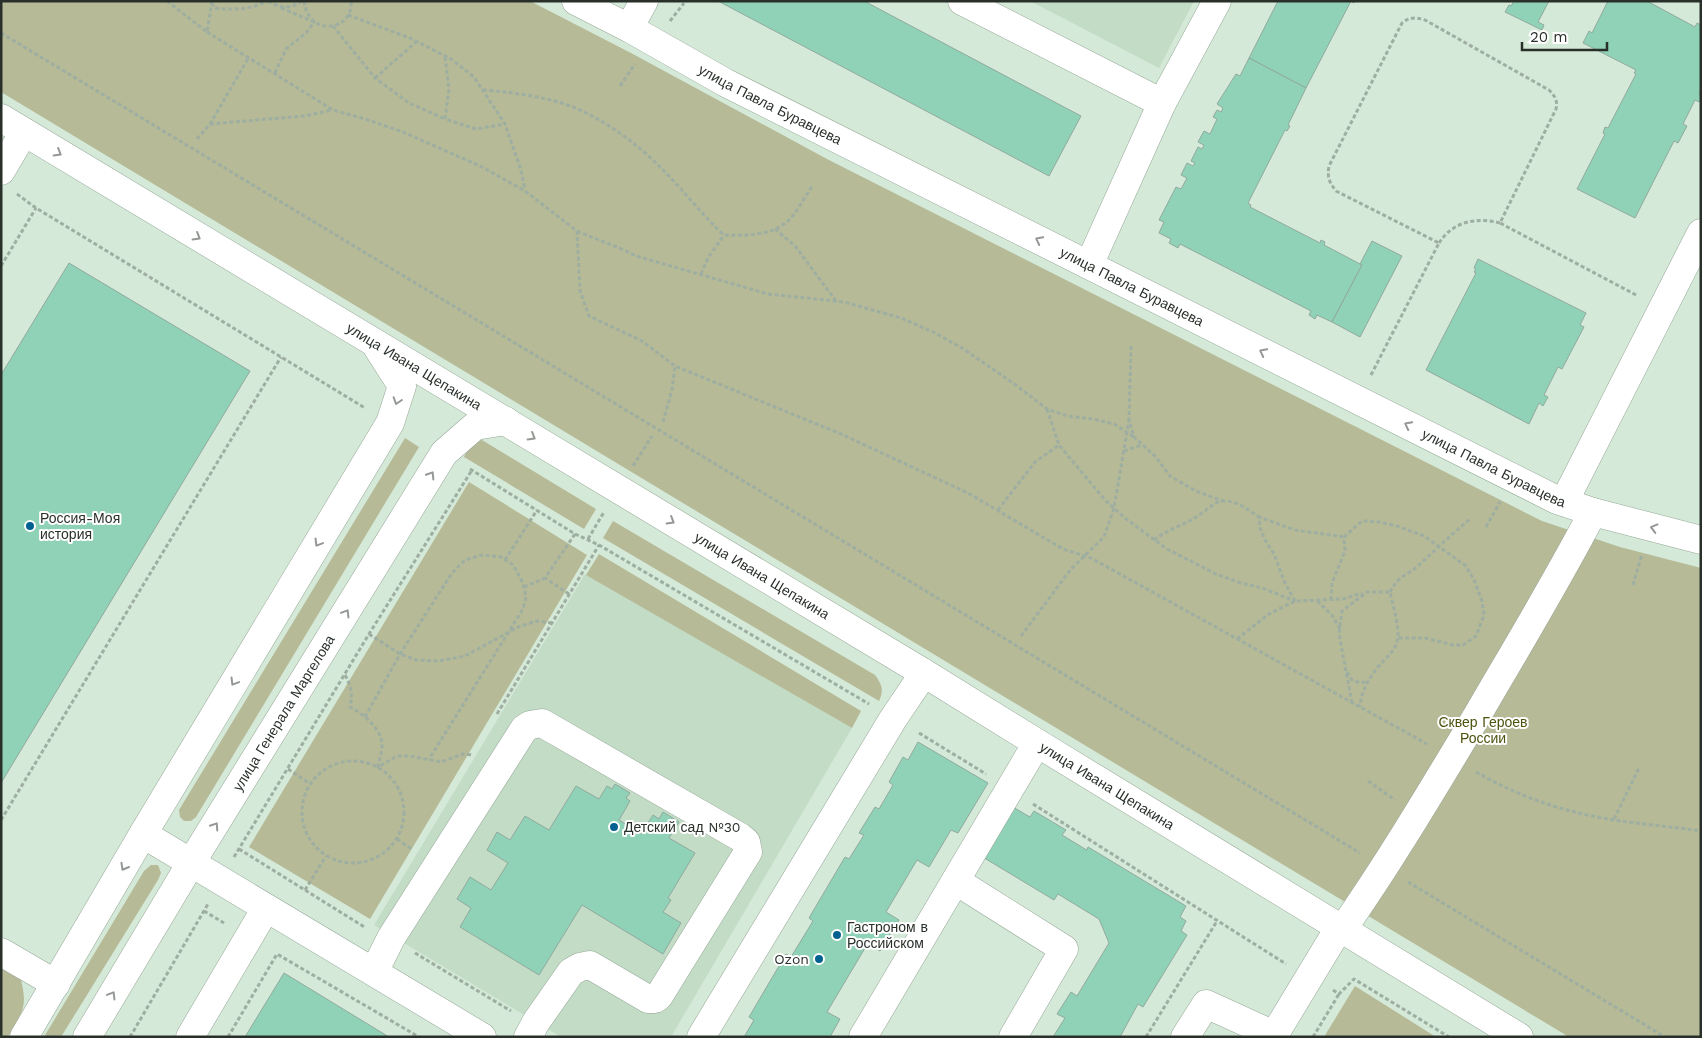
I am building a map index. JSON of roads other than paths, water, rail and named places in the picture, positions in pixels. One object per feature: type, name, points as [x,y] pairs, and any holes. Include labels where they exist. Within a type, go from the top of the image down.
[{"type":"street","name":"улица Павла Буравцева","points":[[576,1],[629,28],[726,83],[1564,502],[1593,512],[1701,540]]},
{"type":"street","points":[[629,28],[644,1]]},
{"type":"street","points":[[962,1],[1162,103]]},
{"type":"street","points":[[1088,265],[1162,103],[1216,1]]},
{"type":"street","name":"улица Ивана Щепакина","points":[[1,118],[924,673],[1340,929],[1503,1033]]},
{"type":"street","points":[[7,181],[24,132]]},
{"type":"street","points":[[1564,502],[1701,233]]},
{"type":"street","points":[[24,1037],[143,834],[390,423],[402,386],[374,344]]},
{"type":"street","name":"улица Генерала Маргелова","points":[[87,1037],[191,863],[444,453],[475,426],[506,421]]},
{"type":"street","points":[[1185,1037],[1206,1004],[1273,1036],[1309,976],[1384,867],[1451,758],[1555,584],[1593,512]]},
{"type":"street","points":[[701,1037],[893,719],[924,673]]},
{"type":"street","points":[[374,972],[390,938],[524,729],[530,725],[542,723],[740,837],[746,842],[748,852],[660,996],[655,999],[648,999],[590,965],[580,967],[571,972],[536,1022],[528,1037]]},
{"type":"street","points":[[863,1037],[1037,743]]},
{"type":"street","points":[[143,834],[476,1035]]},
{"type":"street","points":[[956,881],[1064,949],[1012,1037]]},
{"type":"street","points":[[190,1037],[266,908]]},
{"type":"street","points":[[1,952],[56,984]]},
{"type":"place","name":"Россия-Моя история","points":[[30,526]]},
{"type":"place","name":"Детский сад №30","points":[[614,827]]},
{"type":"place","name":"Гастроном в Российском","points":[[837,935]]},
{"type":"place","name":"Ozon","points":[[819,959]]},
{"type":"park label","name":"Сквер Героев России","points":[[1483,730]]}]
